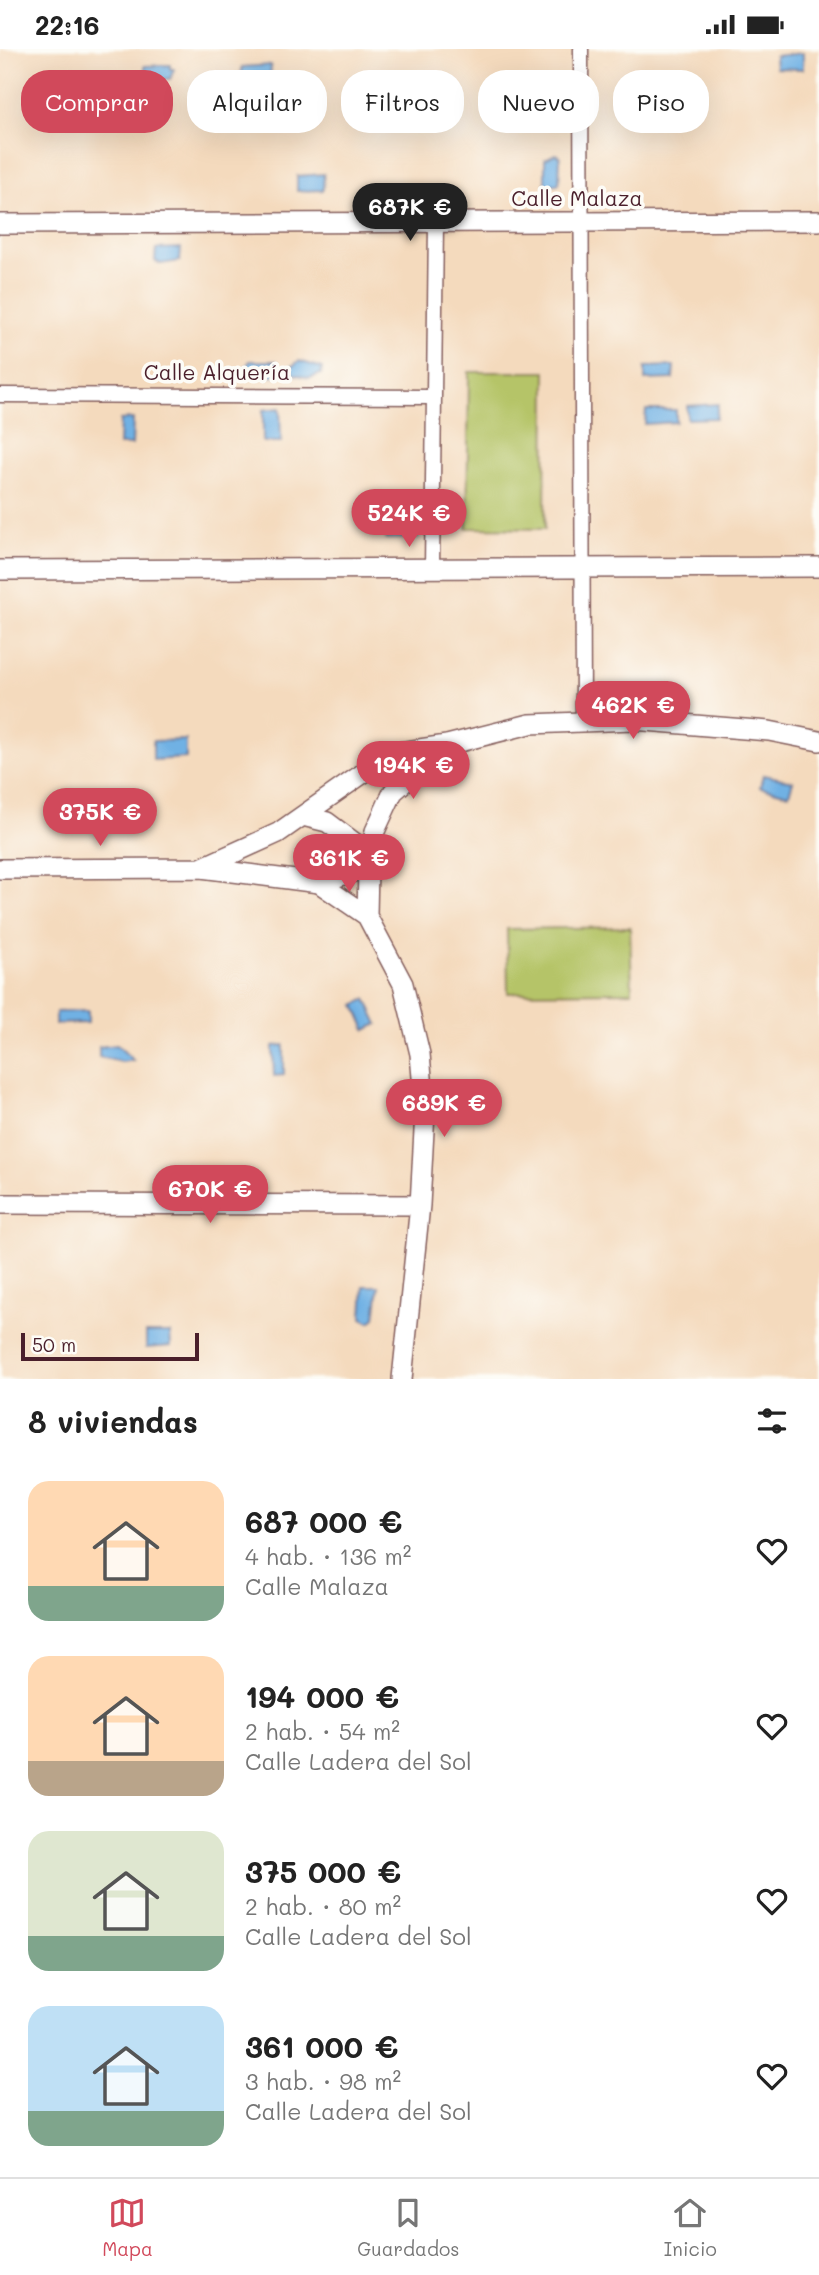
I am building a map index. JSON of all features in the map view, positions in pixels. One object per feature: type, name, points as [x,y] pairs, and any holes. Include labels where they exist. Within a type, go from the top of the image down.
[{"type":"street","points":[[581,49],[583,722]]},
{"type":"street","name":"Calle Malaza","points":[[0,225],[819,221]]},
{"type":"street","points":[[432,569],[436,223]]},
{"type":"street","name":"Calle Alquería","points":[[0,395],[434,397]]},
{"type":"street","points":[[0,570],[819,567]]},
{"type":"street","points":[[201,868],[278,833],[392,753],[447,745],[530,724],[633,720],[769,731],[819,741]]},
{"type":"street","points":[[402,1379],[420,1205],[425,1112],[420,1054],[402,984],[368,916],[369,861],[375,831],[393,792],[447,745]]},
{"type":"street","points":[[303,816],[327,822],[369,861]]},
{"type":"street","points":[[319,883],[369,861]]},
{"type":"street","points":[[0,869],[201,868],[319,883],[368,916]]},
{"type":"street","points":[[0,1204],[420,1205]]},
{"type":"green space","points":[[469,372],[546,372],[545,529],[467,528]]},
{"type":"green space","points":[[630,927],[632,992],[508,993],[507,929]]},
{"type":"water","points":[[803,53],[803,69],[776,68],[775,56]]},
{"type":"water","points":[[170,65],[170,69],[174,69],[173,72],[145,70],[145,66]]},
{"type":"water","points":[[271,65],[271,70],[242,70],[242,67]]},
{"type":"water","points":[[555,154],[560,156],[559,184],[545,185],[545,159]]},
{"type":"water","points":[[324,174],[323,190],[297,191],[297,176]]},
{"type":"water","points":[[181,248],[180,261],[161,264],[155,261],[156,249]]},
{"type":"water","points":[[250,361],[277,361],[275,376],[248,377],[243,371]]},
{"type":"water","points":[[299,361],[322,368],[321,374],[310,378],[293,374],[291,367]]},
{"type":"water","points":[[674,366],[673,379],[645,380],[645,367]]},
{"type":"water","points":[[718,404],[716,418],[687,419],[687,406]]},
{"type":"water","points":[[280,408],[281,442],[263,442],[263,410]]},
{"type":"water","points":[[646,410],[676,410],[676,422],[645,424]]},
{"type":"water","points":[[133,419],[132,445],[119,445],[120,420]]},
{"type":"water","points":[[385,526],[417,526],[418,538],[386,539]]},
{"type":"water","points":[[186,740],[186,758],[153,760],[153,741]]},
{"type":"water","points":[[763,775],[793,781],[789,794],[760,787]]},
{"type":"water","points":[[366,999],[378,1024],[366,1030],[355,1005]]},
{"type":"water","points":[[88,1011],[88,1023],[55,1024],[56,1012]]},
{"type":"water","points":[[117,1045],[133,1060],[122,1062],[99,1057],[99,1047]]},
{"type":"water","points":[[284,1045],[284,1075],[274,1076],[273,1046]]},
{"type":"water","points":[[364,1286],[379,1286],[375,1318],[370,1322],[362,1318]]},
{"type":"water","points":[[146,1333],[170,1333],[171,1346],[146,1348]]}]
